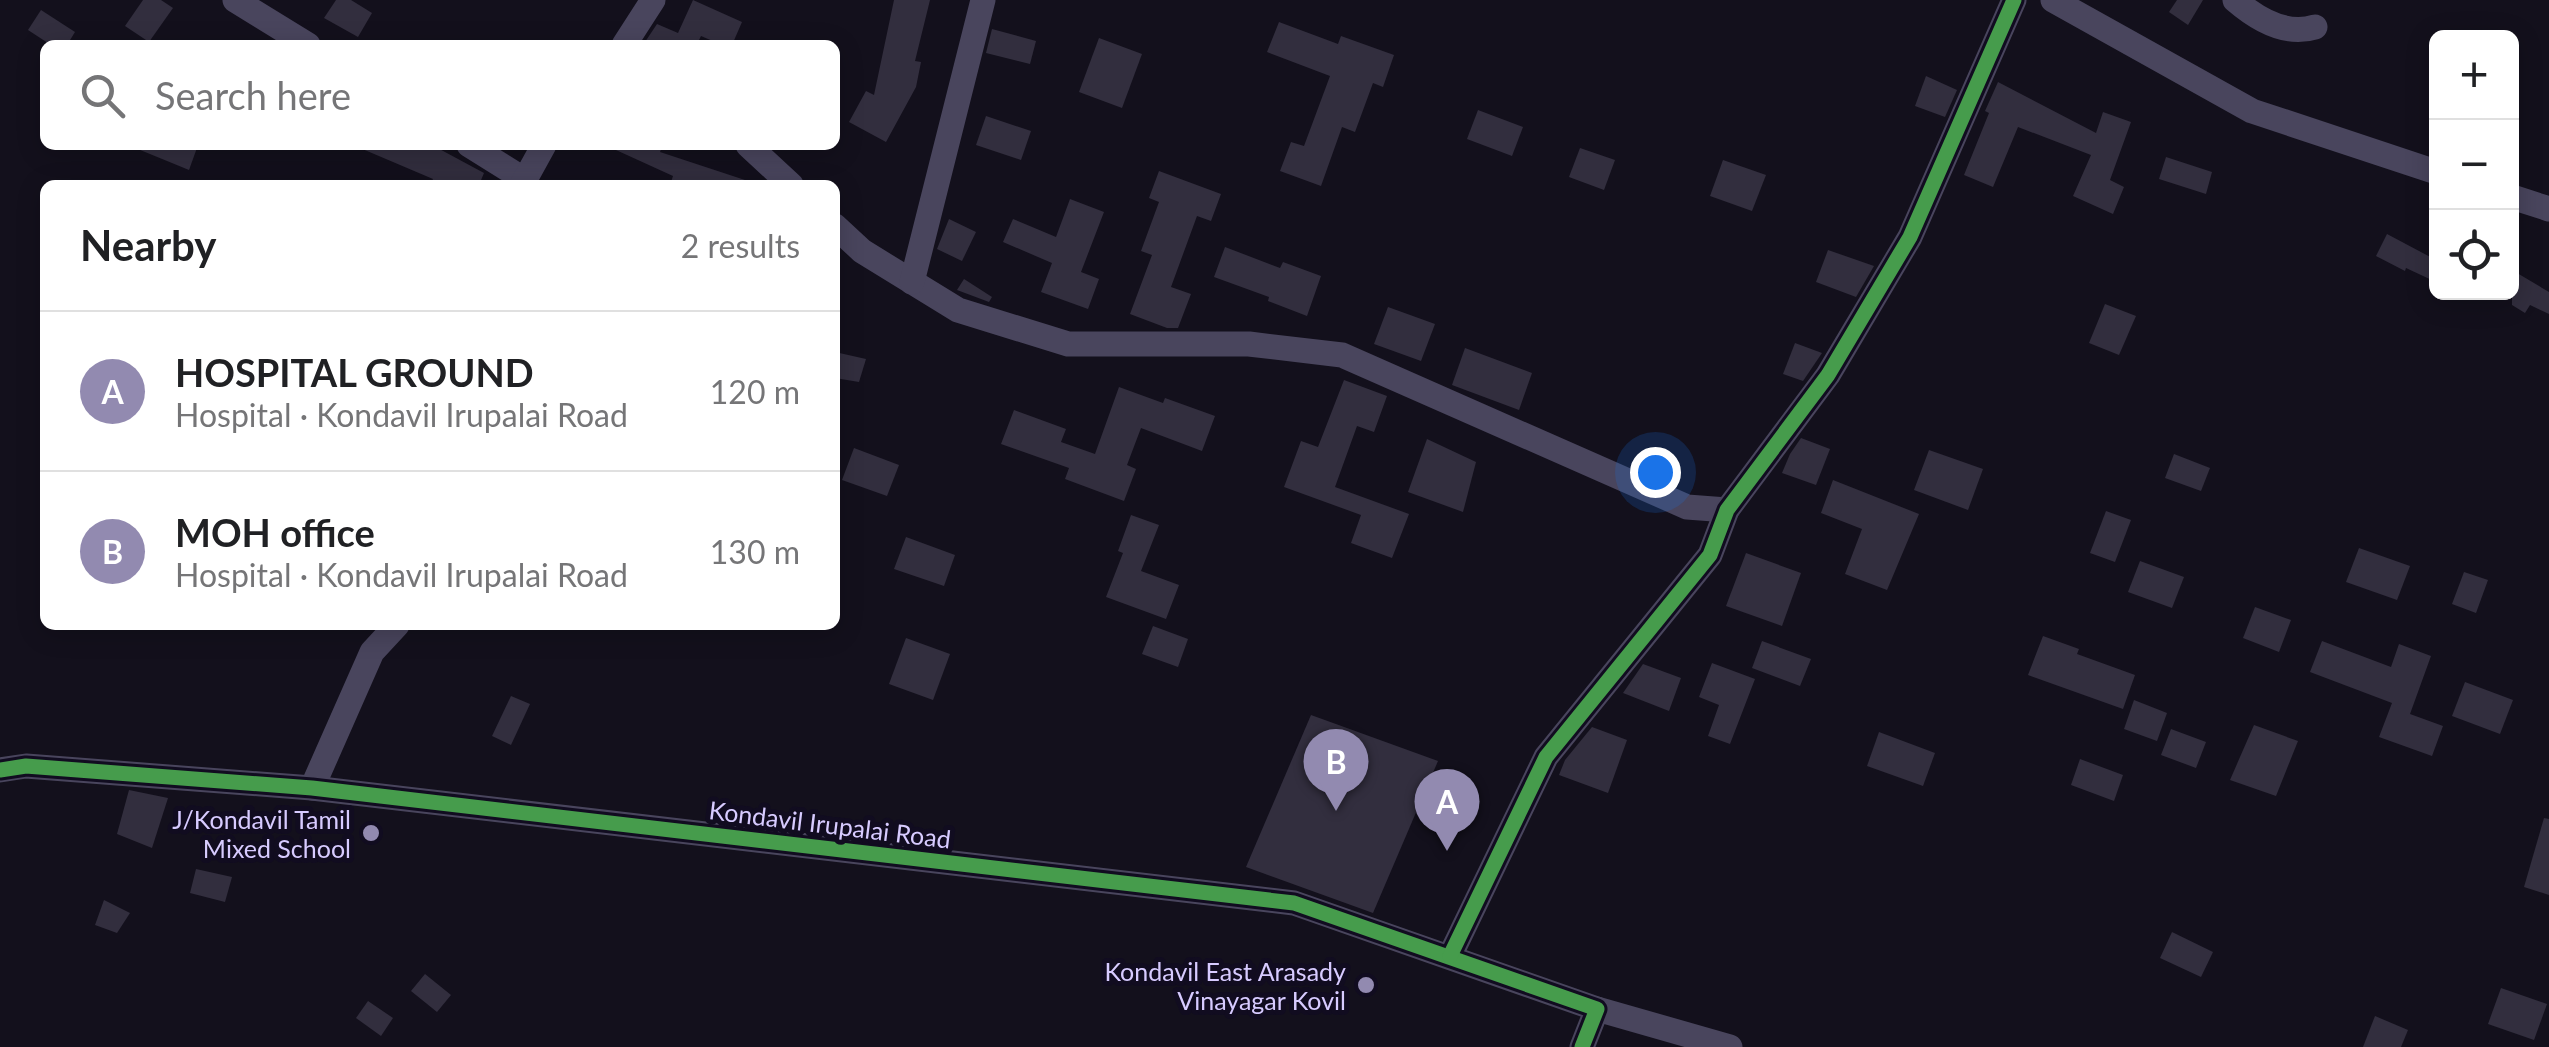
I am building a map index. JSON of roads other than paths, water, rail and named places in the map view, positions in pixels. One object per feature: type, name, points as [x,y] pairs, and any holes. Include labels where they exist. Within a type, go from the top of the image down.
[{"type":"street","points":[[235,0],[300,40]]},
{"type":"street","points":[[627,40],[653,0]]},
{"type":"street","points":[[912,282],[983,0]]},
{"type":"street","points":[[1450,956],[1546,757],[1710,554],[1726,510],[1828,375],[1910,237],[2014,0]]},
{"type":"street","points":[[2053,0],[2252,111],[2429,170]]},
{"type":"street","points":[[2236,0],[2255,18],[2299,32],[2314,27]]},
{"type":"street","points":[[476,150],[521,180]]},
{"type":"street","points":[[525,180],[541,150]]},
{"type":"street","points":[[753,150],[786,180]]},
{"type":"street","points":[[2519,199],[2549,209]]},
{"type":"street","points":[[840,231],[862,251],[958,310],[1068,344],[1249,344],[1342,355],[1687,506],[1726,510]]},
{"type":"street","points":[[312,788],[372,652],[392,630]]},
{"type":"street","name":"Kondavil Irupalai Road","points":[[0,770],[26,766],[312,788],[1294,903],[1597,1009],[1730,1047]]},
{"type":"street","points":[[1582,1047],[1597,1009]]},
{"type":"place","name":"MOH office","points":[[1336,811]]},
{"type":"place","name":"J/Kondavil Tamil Mixed School","points":[[371,833]]},
{"type":"place","name":"HOSPITAL GROUND","points":[[1447,851]]},
{"type":"place","name":"Kondavil East Arasady Vinayagar Kovil","points":[[1366,985]]}]
